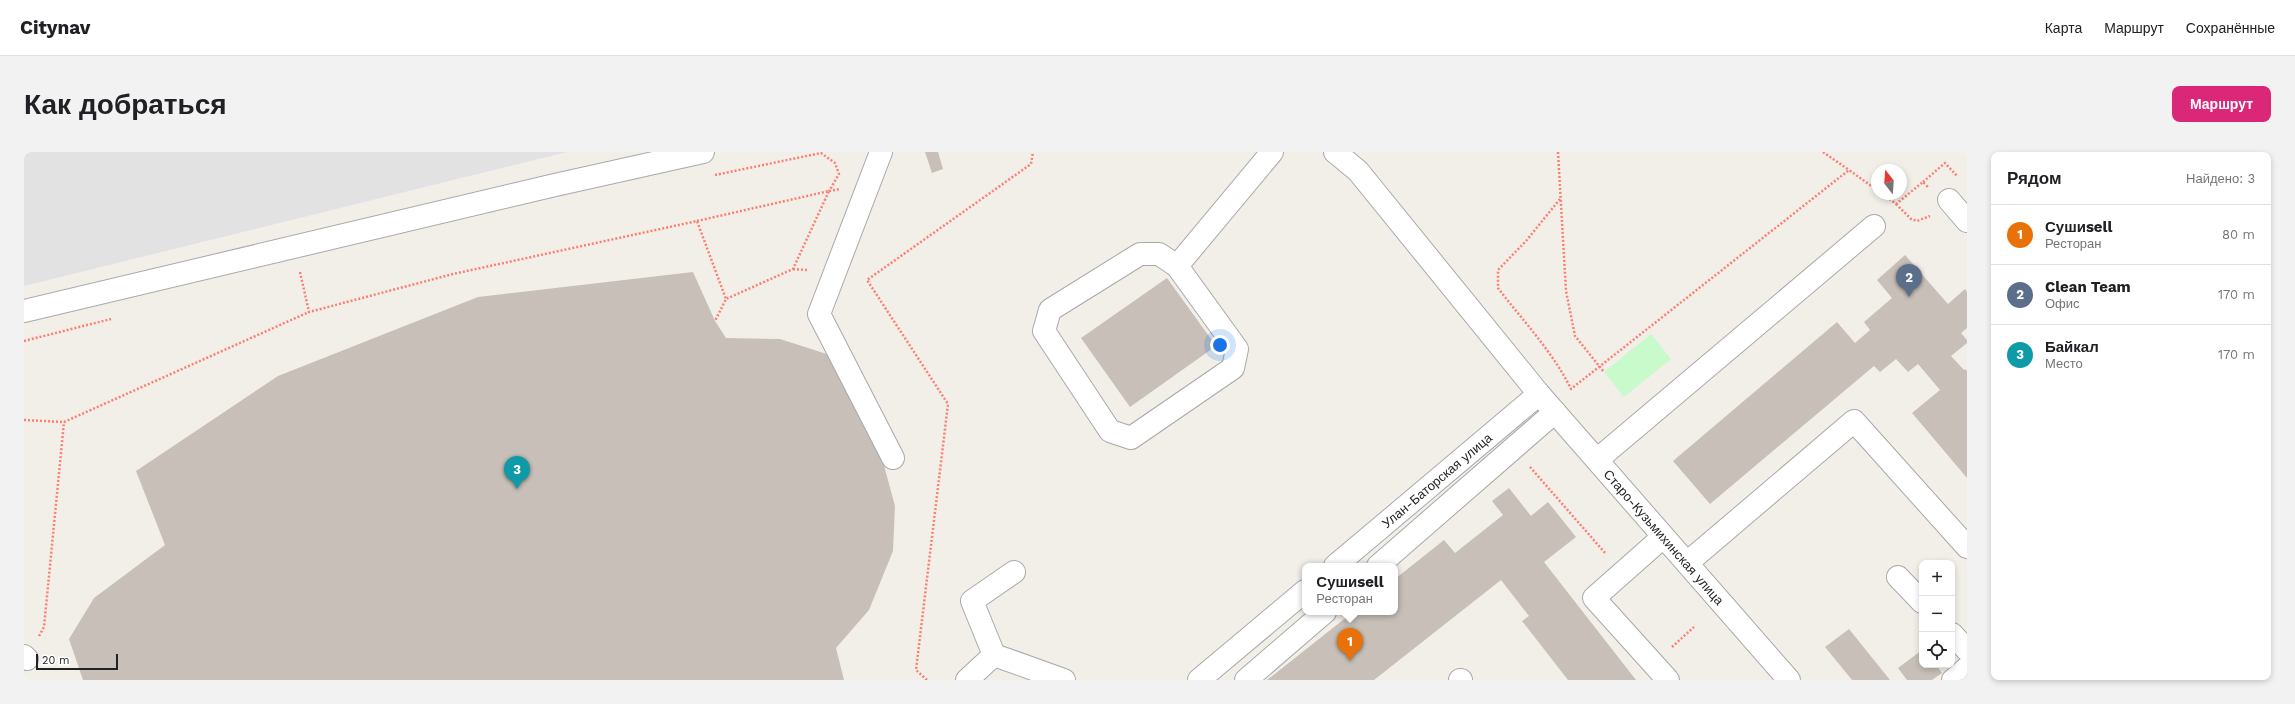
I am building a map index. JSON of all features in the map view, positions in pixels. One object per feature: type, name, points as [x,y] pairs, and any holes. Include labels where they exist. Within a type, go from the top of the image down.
[{"type":"street","points":[[24,311],[554,185],[703,152]]},
{"type":"street","points":[[880,152],[819,314],[893,458]]},
{"type":"street","points":[[1177,266],[1272,152]]},
{"type":"street","name":"Старо-Кузьмихинская улица","points":[[1335,152],[1358,171],[1539,394],[1598,459],[1663,537],[1789,680]]},
{"type":"street","points":[[1939,201],[1967,221]]},
{"type":"street","points":[[1598,459],[1874,226]]},
{"type":"street","points":[[1140,254],[1159,254],[1177,266],[1237,350],[1233,368],[1131,438],[1110,431],[1044,331],[1050,310],[1140,254]]},
{"type":"street","name":"Улан-Баторская улица","points":[[1339,563],[1539,394]]},
{"type":"street","points":[[1381,563],[1555,412]]},
{"type":"street","points":[[1687,563],[1854,421],[1967,547]]},
{"type":"street","points":[[1663,537],[1594,598],[1668,680]]},
{"type":"street","points":[[1014,572],[972,601],[994,655],[1064,680]]},
{"type":"street","points":[[1898,577],[1919,599]]},
{"type":"street","points":[[1199,680],[1302,594]]},
{"type":"street","points":[[1246,680],[1322,615]]},
{"type":"street","points":[[1955,637],[1967,650]]},
{"type":"street","points":[[967,680],[994,655]]},
{"type":"street","points":[[1953,680],[1967,668]]},
{"type":"path","points":[[927,680],[916,670],[948,404],[867,280],[1031,164],[1034,152]]},
{"type":"path","points":[[1558,152],[1566,291],[1575,336],[1604,372]]},
{"type":"path","points":[[1823,152],[1871,186]]},
{"type":"path","points":[[709,177],[821,153],[835,163],[839,174],[829,191],[793,269],[726,299],[715,321]]},
{"type":"path","points":[[1560,198],[1526,242],[1498,270],[1498,288],[1545,348],[1563,373],[1571,389],[1849,170]]},
{"type":"path","points":[[1890,200],[1911,219],[1917,221],[1924,220],[1939,201],[1923,182],[1896,204]]},
{"type":"path","points":[[24,420],[64,422],[309,312],[453,274],[829,191]]},
{"type":"path","points":[[697,221],[726,299]]},
{"type":"path","points":[[292,272],[305,269]]},
{"type":"path","points":[[299,270],[309,312]]},
{"type":"path","points":[[24,341],[114,318]]},
{"type":"path","points":[[26,658],[44,627],[64,422]]},
{"type":"path","points":[[1541,480],[1622,573]]},
{"type":"path","points":[[1686,635],[1694,627]]},
{"type":"green space","points":[[1651,334],[1671,359],[1624,397],[1604,372]]},
{"type":"shaded area","points":[[24,152],[567,152],[24,286]]},
{"type":"building","points":[[925,152],[938,152],[943,169],[932,173]]},
{"type":"building","points":[[1905,255],[1948,304],[1965,289],[1967,292],[1967,328],[1961,333],[1967,340],[1967,343],[1951,356],[1964,370],[1965,369],[1967,371],[1967,478],[1912,413],[1940,390],[1918,364],[1908,372],[1896,359],[1880,372],[1874,366],[1710,504],[1673,461],[1837,322],[1855,343],[1870,330],[1864,322],[1892,298],[1877,280]]},
{"type":"building","points":[[693,272],[715,321],[726,338],[780,339],[833,356],[879,447],[895,506],[893,551],[869,610],[836,648],[844,680],[83,680],[69,639],[94,598],[165,545],[136,471],[278,376],[478,297]]},
{"type":"building","points":[[1167,278],[1216,346],[1130,407],[1081,338]]},
{"type":"building","points":[[1509,488],[1531,516],[1548,502],[1576,537],[1544,562],[1636,680],[1568,680],[1522,621],[1529,616],[1501,580],[1374,680],[1267,680],[1349,615],[1398,615],[1398,577],[1444,540],[1455,553],[1503,515],[1492,501]]},
{"type":"building","points":[[1849,629],[1890,680],[1852,680],[1825,647]]},
{"type":"building","points":[[1919,652],[1919,668],[1938,668],[1942,673],[1932,680],[1907,680],[1898,668]]},
{"type":"place","name":"Clean Team","points":[[1909,297]]},
{"type":"place","name":"Байкал","points":[[517,489]]},
{"type":"place","name":"Сушиsell","points":[[1350,661]]}]
